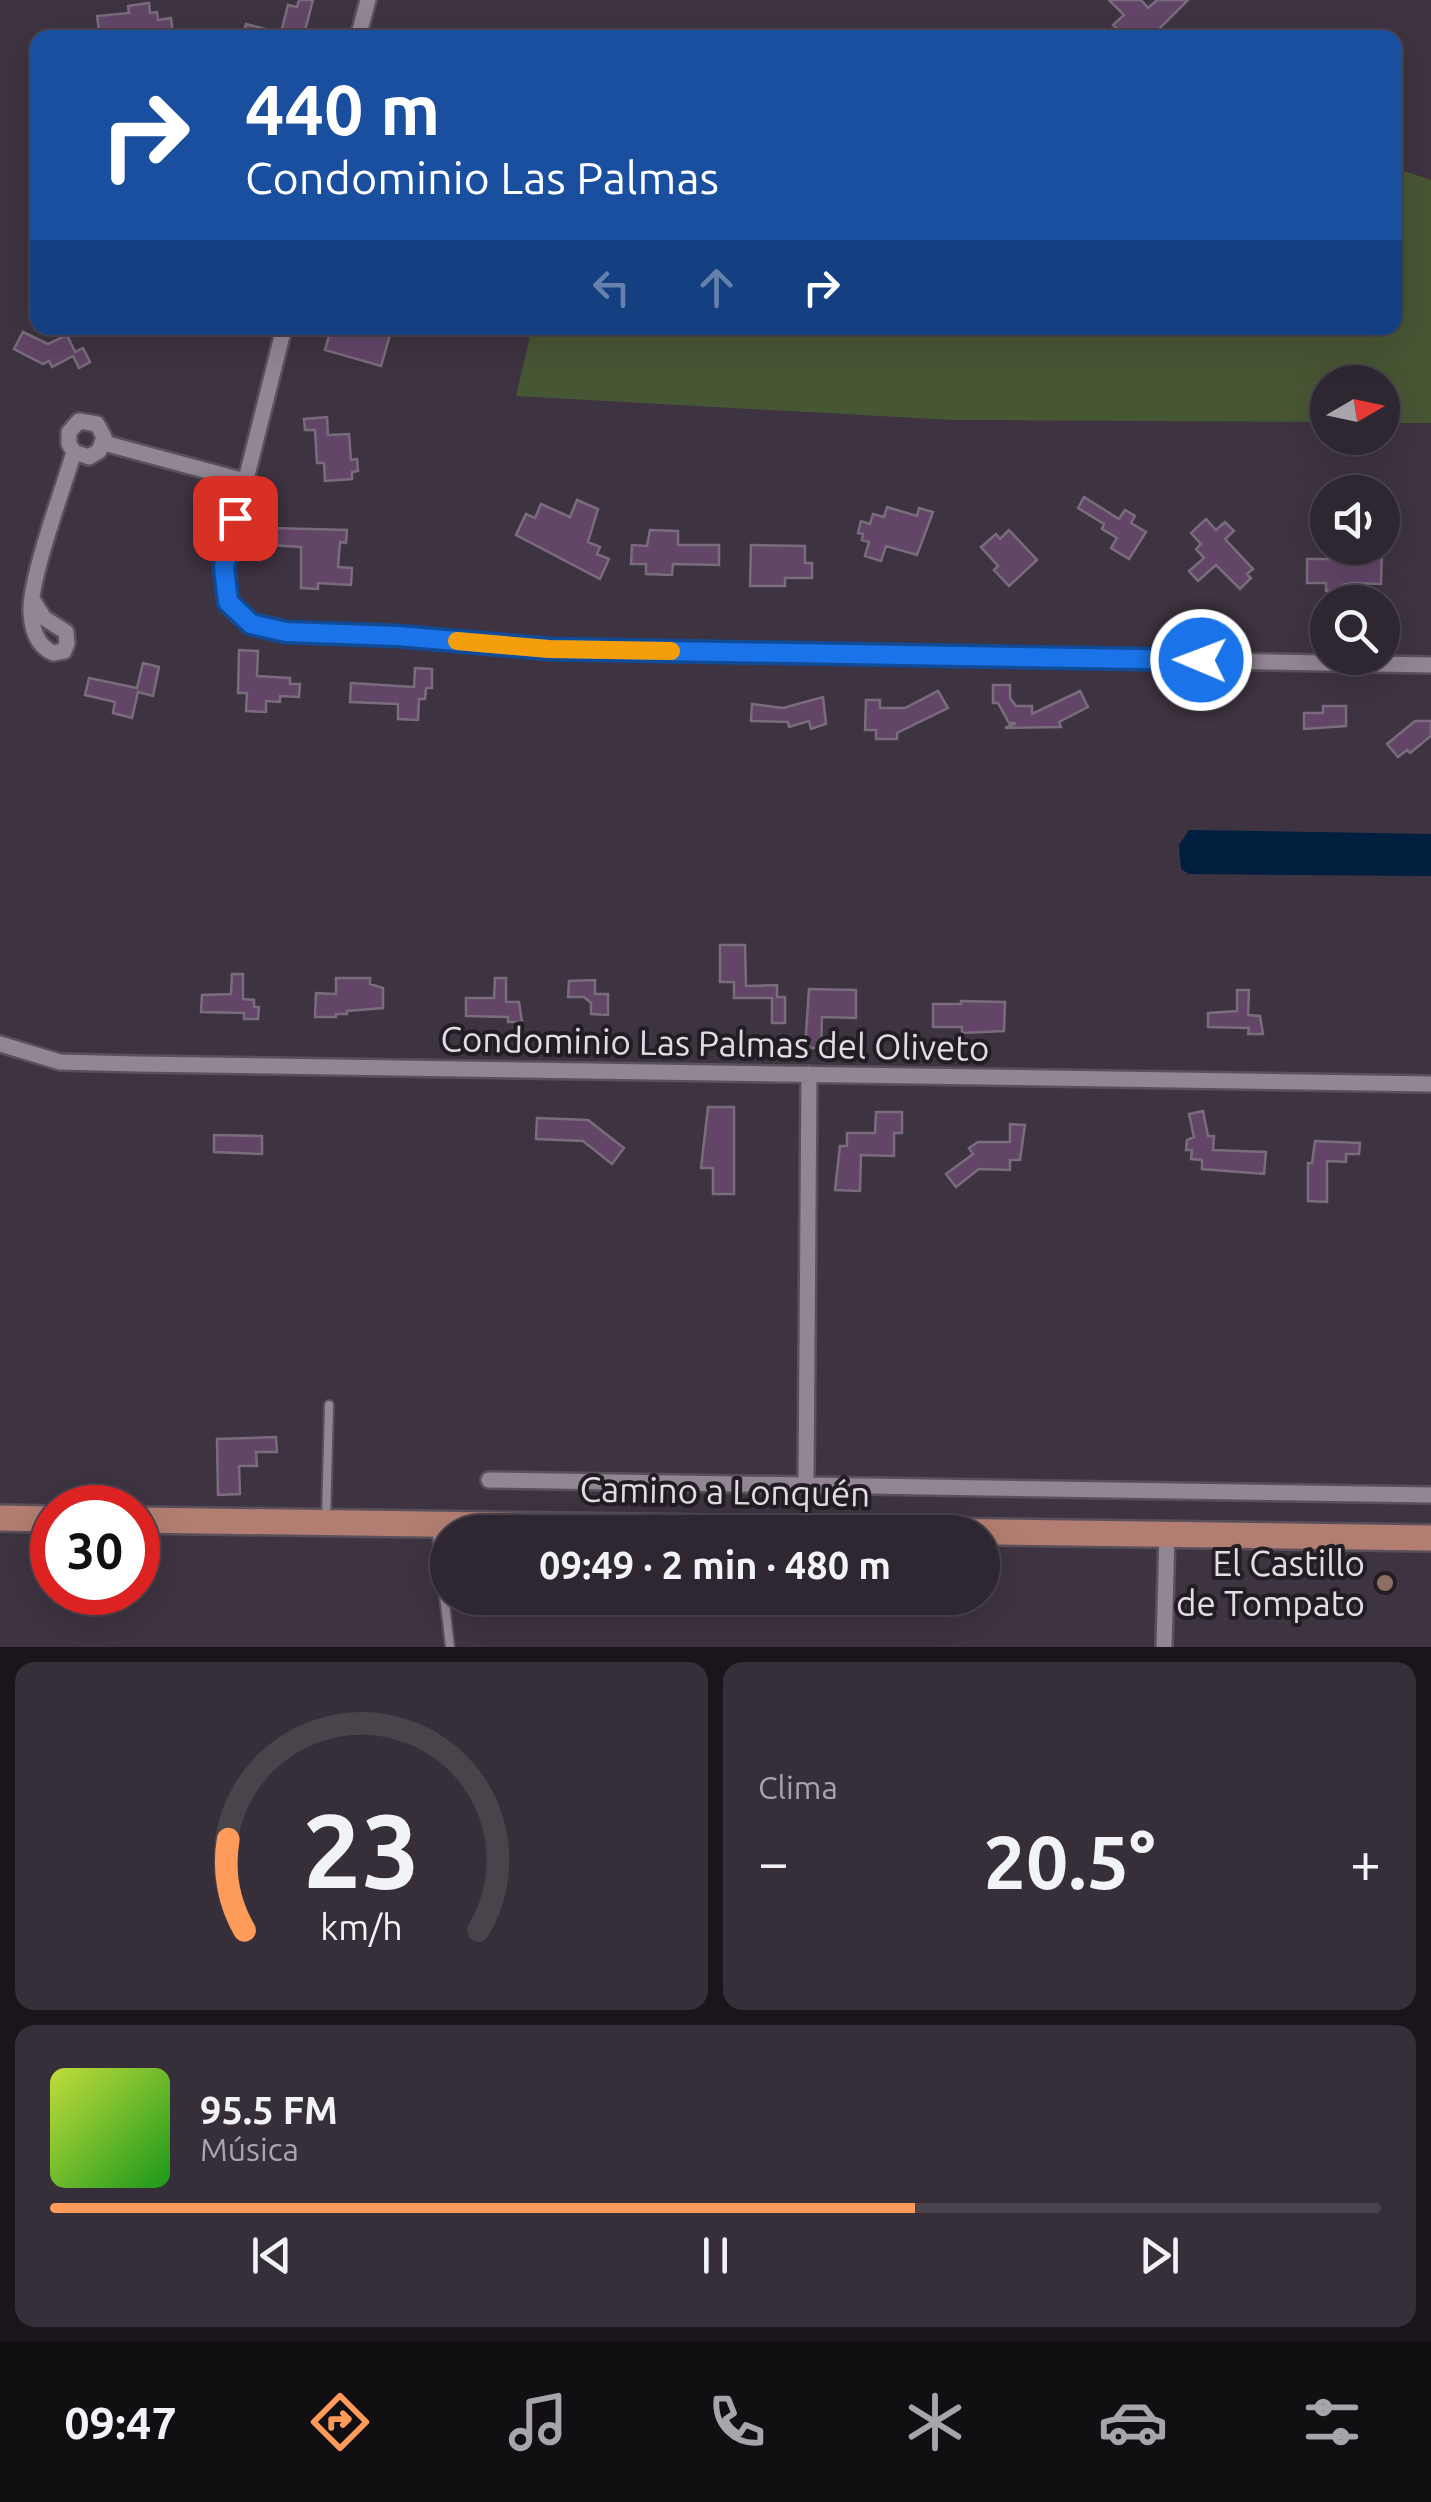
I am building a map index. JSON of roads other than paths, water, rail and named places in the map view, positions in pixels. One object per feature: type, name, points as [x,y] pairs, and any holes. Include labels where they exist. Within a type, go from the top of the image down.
[{"type":"main road","points":[[0,1518],[30,1519]]},
{"type":"main road","name":"Camino a Lonquén","points":[[160,1520],[430,1523]]},
{"type":"main road","name":"Camino a Lonquén","points":[[1000,1531],[1431,1538]]},
{"type":"street","points":[[360,30],[368,0]]},
{"type":"street","points":[[282,335],[224,567],[226,596],[245,621],[286,632],[398,636],[549,649],[1431,665]]},
{"type":"street","points":[[32,599],[74,452],[68,435],[82,420],[99,426],[104,443]]},
{"type":"street","points":[[104,443],[244,481]]},
{"type":"street","points":[[74,452],[92,456],[104,443]]},
{"type":"street","name":"Condominio Las Palmas del Oliveto","points":[[0,1044],[60,1062],[79,1063],[1431,1084]]},
{"type":"street","points":[[806,1484],[809,1074]]},
{"type":"street","points":[[490,1480],[1431,1495]]},
{"type":"street","points":[[1164,1647],[1166,1534]]},
{"type":"lane","points":[[326,1522],[329,1405]]},
{"type":"lane","points":[[446,1615],[450,1647]]},
{"type":"water","points":[[1189,830],[1431,834],[1431,876],[1189,874],[1181,869],[1179,845]]},
{"type":"place","name":"El Castillo de Tompato","points":[[1385,1583]]}]
